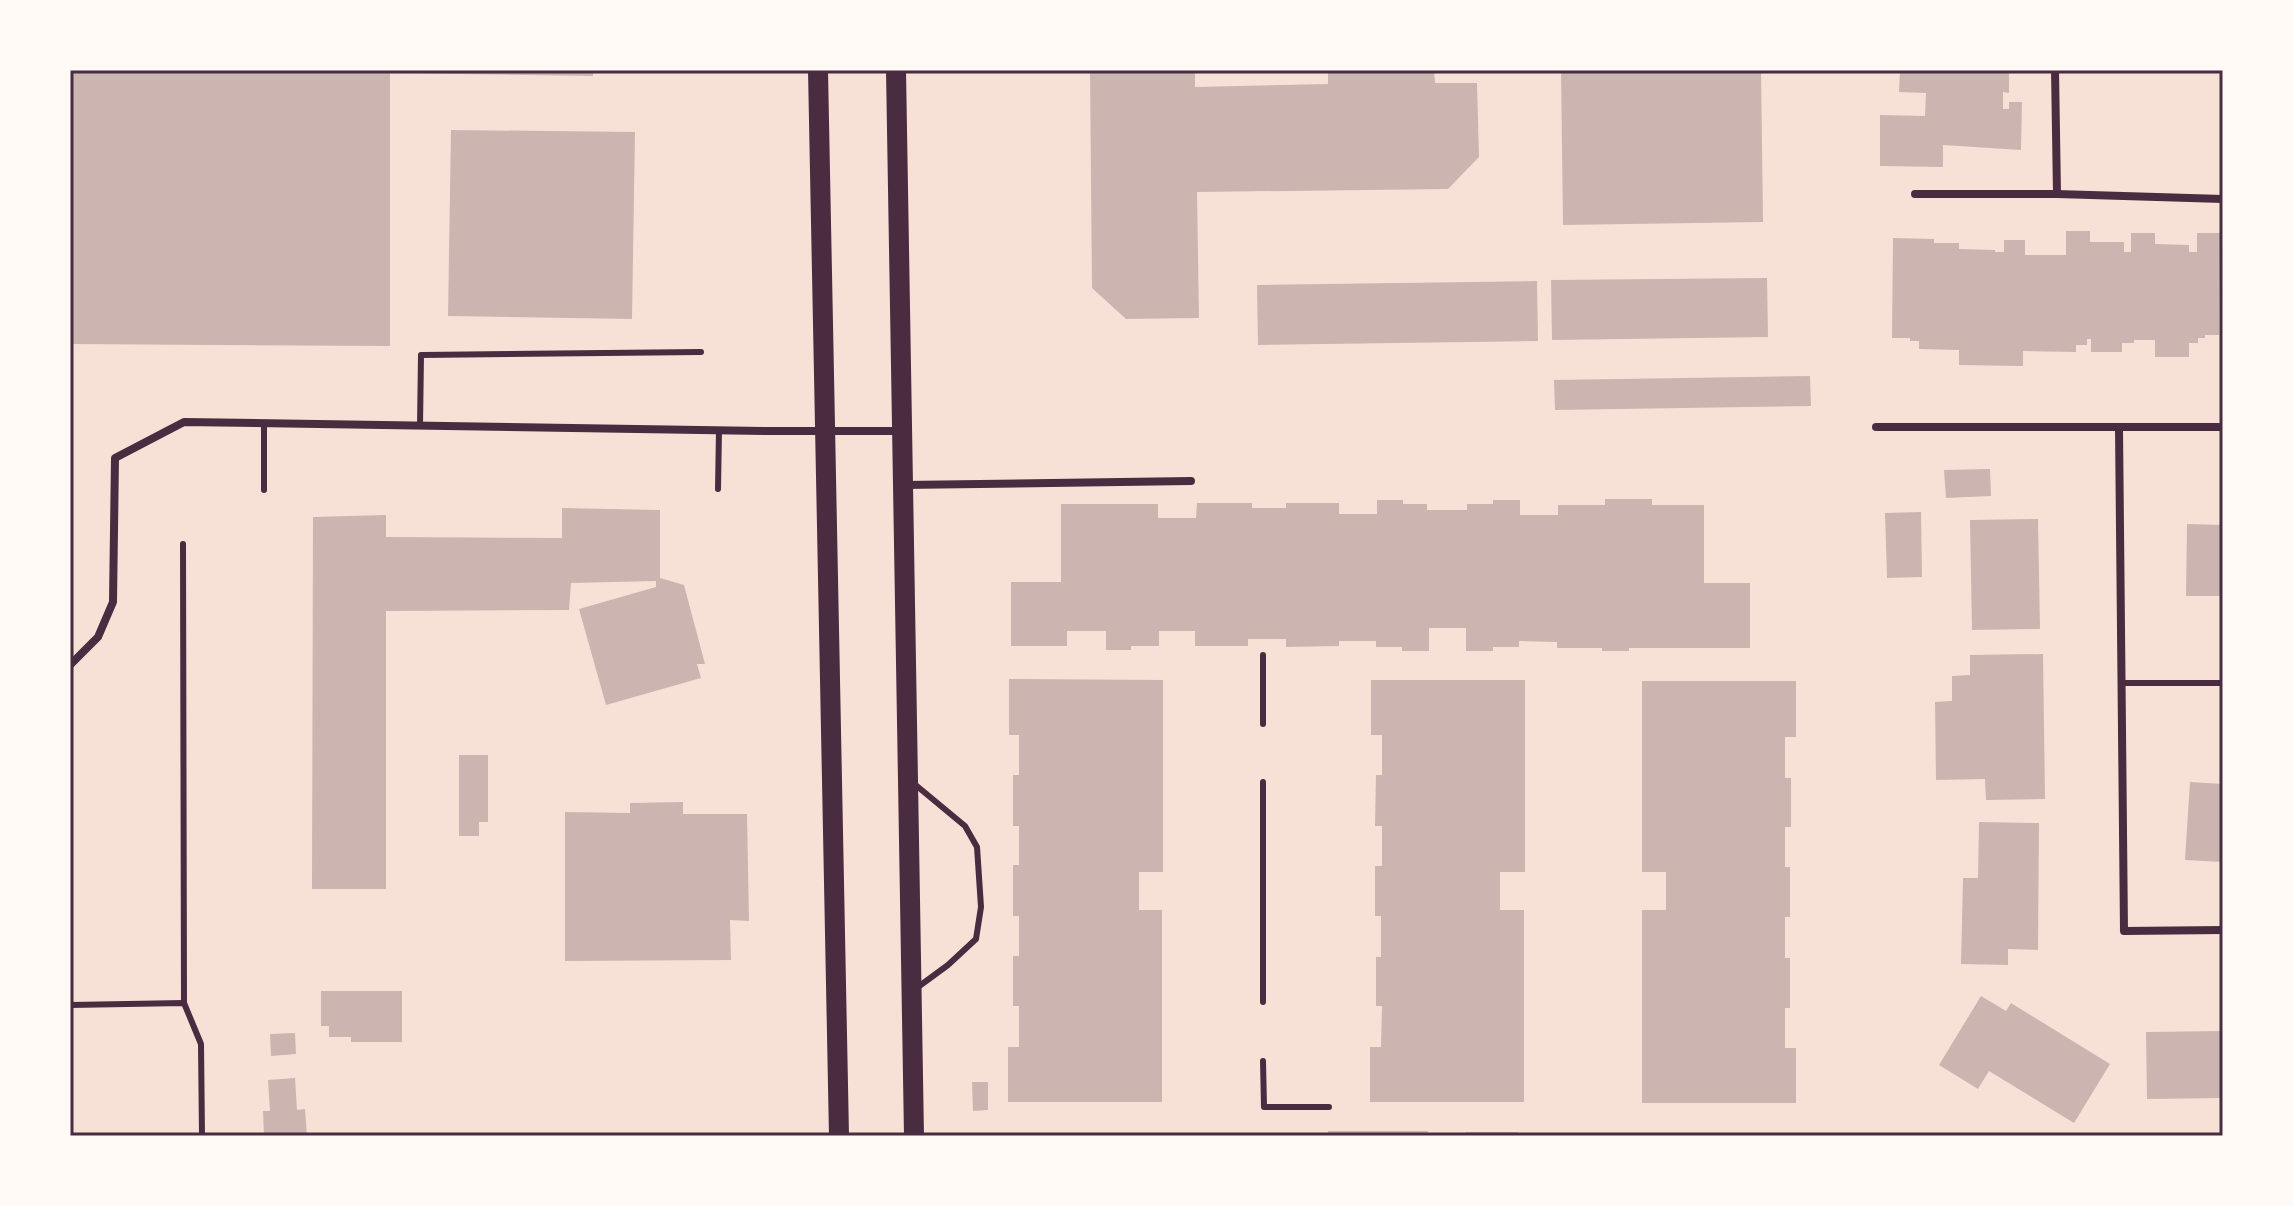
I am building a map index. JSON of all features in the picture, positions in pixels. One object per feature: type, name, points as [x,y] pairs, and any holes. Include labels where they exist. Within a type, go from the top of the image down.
[{"type":"main road","points":[[818,70],[839,1136]]},
{"type":"main road","points":[[896,70],[914,1136]]},
{"type":"street","points":[[2055,70],[2057,194]]},
{"type":"street","points":[[1915,194],[2223,199]]},
{"type":"street","points":[[70,665],[98,637],[113,602],[115,458],[184,422],[902,431]]},
{"type":"street","points":[[1876,427],[2223,427]]},
{"type":"street","points":[[2119,428],[2124,931],[2223,930]]},
{"type":"street","points":[[902,485],[1191,481]]},
{"type":"lane","points":[[420,426],[421,355],[701,352]]},
{"type":"lane","points":[[264,424],[264,490]]},
{"type":"lane","points":[[718,489],[719,430]]},
{"type":"lane","points":[[183,544],[184,1003],[201,1044],[202,1136]]},
{"type":"lane","points":[[1263,655],[1263,724]]},
{"type":"lane","points":[[2122,683],[2223,683]]},
{"type":"lane","points":[[908,779],[965,826],[977,847],[981,907],[976,939],[948,965],[911,991]]},
{"type":"lane","points":[[1263,782],[1263,1002]]},
{"type":"lane","points":[[70,1005],[184,1003]]},
{"type":"lane","points":[[1263,1061],[1264,1107],[1329,1107]]},
{"type":"building","points":[[70,70],[593,70],[593,76],[390,73],[390,346],[70,344]]},
{"type":"building","points":[[1090,70],[1195,70],[1195,87],[1328,84],[1328,70],[1434,70],[1435,83],[1477,83],[1479,157],[1448,189],[1197,192],[1199,318],[1126,319],[1092,288]]},
{"type":"building","points":[[1561,70],[1761,70],[1763,222],[1563,225]]},
{"type":"building","points":[[1900,70],[2009,72],[2009,93],[2003,92],[2003,109],[2009,109],[2009,102],[2022,102],[2021,150],[1943,145],[1943,167],[1880,166],[1880,115],[1925,116],[1926,93],[1899,92]]},
{"type":"building","points":[[451,130],[635,132],[632,319],[448,316]]},
{"type":"building","points":[[2066,231],[2090,231],[2090,242],[2124,242],[2124,252],[2131,252],[2131,233],[2155,233],[2155,244],[2189,245],[2189,252],[2197,252],[2197,233],[2220,233],[2219,335],[2205,335],[2205,338],[2198,338],[2198,343],[2189,343],[2189,357],[2155,357],[2155,340],[2122,343],[2122,352],[2091,352],[2091,339],[2087,339],[2087,345],[2076,345],[2076,352],[2023,351],[2023,366],[1959,365],[1959,350],[1919,349],[1919,341],[1892,338],[1893,238],[1934,239],[1934,243],[1959,243],[1959,249],[1995,252],[2004,252],[2004,240],[2025,240],[2025,255],[2066,255]]},
{"type":"building","points":[[1767,278],[1768,337],[1552,340],[1551,280]]},
{"type":"building","points":[[1537,281],[1538,341],[1258,345],[1257,285]]},
{"type":"building","points":[[1810,376],[1811,406],[1555,410],[1554,380]]},
{"type":"building","points":[[1990,469],[1991,496],[1946,498],[1944,470]]},
{"type":"building","points":[[1605,499],[1652,499],[1652,505],[1704,505],[1704,583],[1750,583],[1750,648],[1629,648],[1629,651],[1602,651],[1602,648],[1557,648],[1557,642],[1519,641],[1519,647],[1466,651],[1466,628],[1429,628],[1429,651],[1376,647],[1376,641],[1339,641],[1339,646],[1286,647],[1286,639],[1248,639],[1248,646],[1195,646],[1195,631],[1159,631],[1159,646],[1131,646],[1131,650],[1106,650],[1106,631],[1067,631],[1067,646],[1011,646],[1011,582],[1061,582],[1061,504],[1158,504],[1158,518],[1196,518],[1197,503],[1252,503],[1252,508],[1286,508],[1286,503],[1339,503],[1339,514],[1377,514],[1377,500],[1427,504],[1427,510],[1467,510],[1467,504],[1520,500],[1520,515],[1558,515],[1558,505],[1605,505]]},
{"type":"building","points":[[562,508],[660,510],[660,578],[684,585],[705,664],[697,664],[701,678],[606,705],[579,609],[656,587],[656,581],[571,583],[569,610],[386,611],[386,889],[312,889],[313,517],[386,515],[386,537],[562,538]]},
{"type":"building","points":[[1921,512],[1922,577],[1887,578],[1885,513]]},
{"type":"building","points":[[2038,519],[2040,629],[1972,630],[1970,520]]},
{"type":"building","points":[[2187,524],[2223,525],[2223,596],[2186,596]]},
{"type":"building","points":[[2043,654],[2045,799],[1986,800],[1985,779],[1936,780],[1935,702],[1952,701],[1952,676],[1970,675],[1970,655]]},
{"type":"building","points":[[1009,679],[1163,680],[1163,872],[1139,872],[1139,910],[1162,910],[1162,1102],[1008,1102],[1008,1047],[1019,1047],[1019,1006],[1013,1006],[1013,956],[1019,956],[1019,916],[1013,916],[1013,865],[1019,865],[1019,826],[1013,826],[1013,775],[1019,775],[1019,735],[1009,735]]},
{"type":"building","points":[[1371,680],[1525,680],[1525,872],[1500,872],[1500,910],[1524,910],[1524,1102],[1370,1102],[1370,1047],[1381,1047],[1382,1006],[1376,1006],[1376,957],[1381,957],[1381,916],[1375,916],[1375,866],[1382,866],[1382,826],[1375,826],[1376,775],[1382,775],[1382,735],[1371,735]]},
{"type":"building","points":[[1642,681],[1796,681],[1796,737],[1785,737],[1785,778],[1791,778],[1791,827],[1785,827],[1785,867],[1790,867],[1790,917],[1785,917],[1785,958],[1790,958],[1790,1008],[1785,1008],[1785,1048],[1796,1048],[1796,1103],[1642,1103],[1642,910],[1666,910],[1666,872],[1642,872]]},
{"type":"building","points":[[459,755],[488,755],[488,822],[479,822],[479,836],[459,836]]},
{"type":"building","points":[[2190,782],[2223,784],[2223,862],[2185,860]]},
{"type":"building","points":[[683,802],[683,814],[747,814],[749,921],[730,920],[731,960],[565,961],[565,812],[630,813],[630,803]]},
{"type":"building","points":[[1979,822],[2039,823],[2038,950],[2008,949],[2008,965],[1961,964],[1963,878],[1978,878]]},
{"type":"building","points":[[321,991],[402,991],[402,1042],[351,1042],[351,1037],[329,1037],[329,1026],[321,1026]]},
{"type":"building","points":[[1981,996],[2006,1011],[2011,1003],[2110,1064],[2074,1123],[1989,1071],[1978,1089],[1939,1065]]},
{"type":"building","points":[[2223,1031],[2223,1098],[2147,1099],[2146,1032]]},
{"type":"building","points":[[295,1033],[296,1054],[271,1056],[270,1034]]},
{"type":"building","points":[[295,1078],[297,1110],[305,1109],[307,1136],[264,1136],[263,1111],[270,1111],[268,1080]]},
{"type":"building","points":[[972,1082],[988,1082],[988,1110],[973,1111]]},
{"type":"building","points":[[1328,1131],[1428,1131],[1428,1136],[1328,1136]]},
{"type":"building","points":[[1465,1132],[1518,1132],[1518,1136],[1465,1136]]}]
